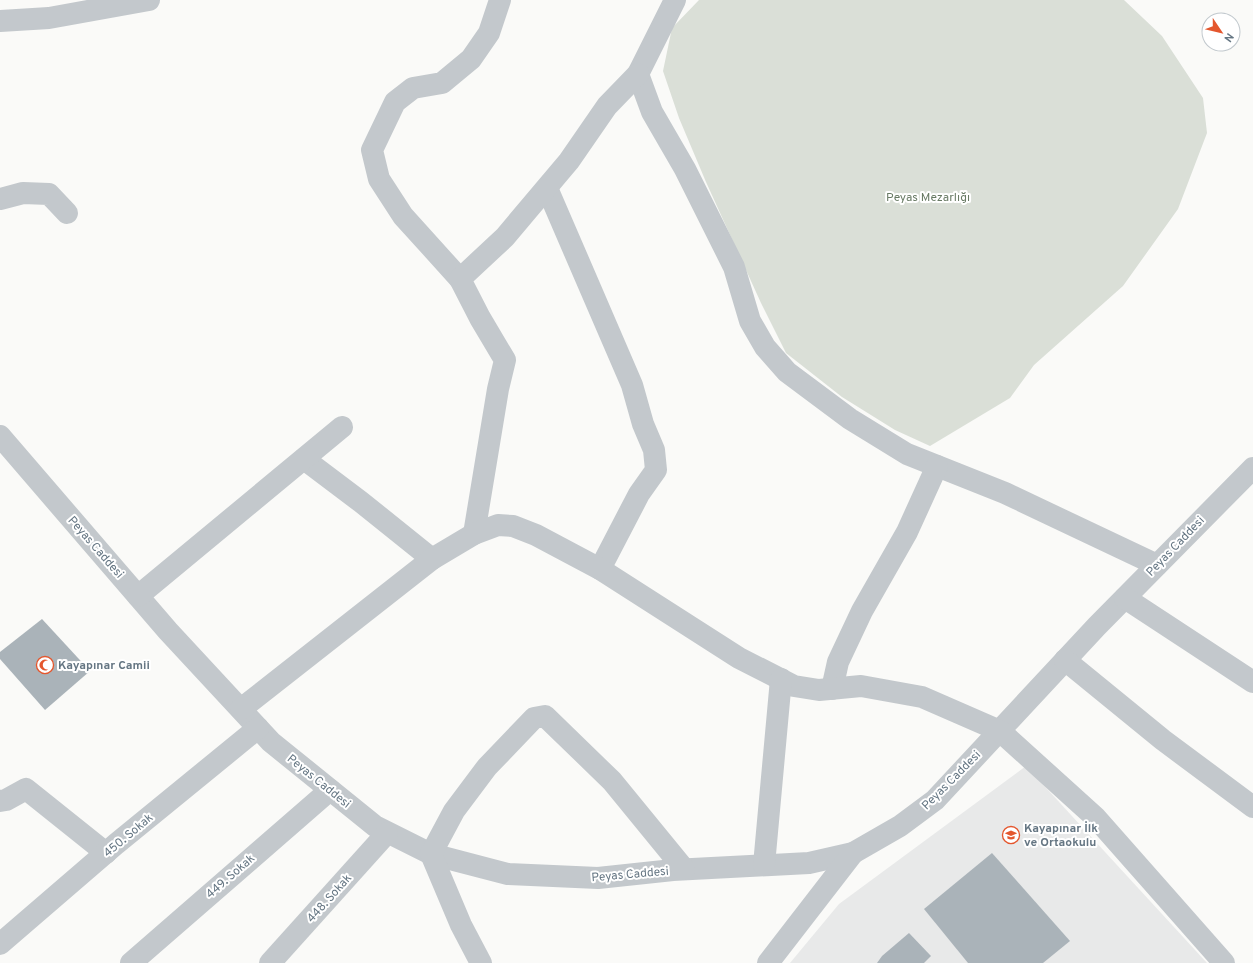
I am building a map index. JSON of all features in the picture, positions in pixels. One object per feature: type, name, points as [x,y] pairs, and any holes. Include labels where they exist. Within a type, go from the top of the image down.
[{"type":"street","points":[[0,21],[49,18],[149,0]]},
{"type":"street","points":[[474,534],[498,389],[505,360],[480,318],[460,279],[403,216],[379,179],[372,150],[395,102],[413,88],[442,83],[471,59],[489,33],[500,0]]},
{"type":"street","points":[[460,279],[505,237],[569,161],[607,106],[638,74],[675,0]]},
{"type":"street","points":[[638,74],[652,112],[685,169],[734,267],[750,321],[765,347],[787,372],[850,420],[907,454],[1005,494],[1156,565]]},
{"type":"street","points":[[547,188],[632,385],[643,424],[654,450],[656,470],[639,494],[600,569]]},
{"type":"street","points":[[0,199],[23,193],[49,194],[68,213]]},
{"type":"street","points":[[138,596],[342,427]]},
{"type":"street","name":"Peyas Caddesi","points":[[0,436],[138,596],[271,742],[375,826],[431,854],[508,874],[598,878],[684,869],[809,864],[853,853],[900,826],[935,800],[1065,660],[1156,565],[1253,468]]},
{"type":"street","points":[[304,459],[361,502],[432,560]]},
{"type":"street","points":[[832,689],[838,662],[856,624],[907,532],[937,466]]},
{"type":"street","points":[[241,709],[432,560],[474,534],[498,525],[513,526],[536,535],[600,569],[739,658],[794,686],[819,690],[861,686],[922,696],[1000,731],[1096,818],[1224,963]]},
{"type":"street","points":[[1125,598],[1253,682]]},
{"type":"street","points":[[1065,660],[1163,740],[1253,807]]},
{"type":"street","points":[[764,865],[781,679]]},
{"type":"street","points":[[481,963],[461,925],[431,854],[454,811],[487,767],[534,718],[546,716],[612,781],[684,869]]},
{"type":"street","name":"450. Sokak","points":[[0,944],[106,853],[258,728]]},
{"type":"street","points":[[0,801],[6,800],[26,789],[106,853]]},
{"type":"street","name":"449. Sokak","points":[[131,963],[330,790]]},
{"type":"street","name":"448. Sokak","points":[[270,963],[388,833]]},
{"type":"street","points":[[768,963],[853,853]]},
{"type":"shaded area","name":"Kayapınar İlk ve Ortaokulu","points":[[1026,766],[1207,963],[790,963],[839,904]]},
{"type":"green space","name":"Peyas Mezarlığı","points":[[699,0],[1124,0],[1162,36],[1203,98],[1207,133],[1178,209],[1123,286],[1034,365],[1010,398],[930,446],[895,430],[842,397],[786,353],[761,303],[706,182],[679,118],[663,71],[672,28]]},
{"type":"building","name":"Kayapınar Camii","points":[[42,619],[90,671],[45,710],[0,659],[0,652]]},
{"type":"building","points":[[992,853],[1070,941],[1043,963],[968,963],[924,909]]},
{"type":"building","points":[[909,933],[931,956],[924,963],[877,963],[882,956]]},
{"type":"place","name":"Kayapınar Camii","points":[[45,665]]},
{"type":"place","name":"Kayapınar İlk ve Ortaokulu","points":[[1011,835]]}]
